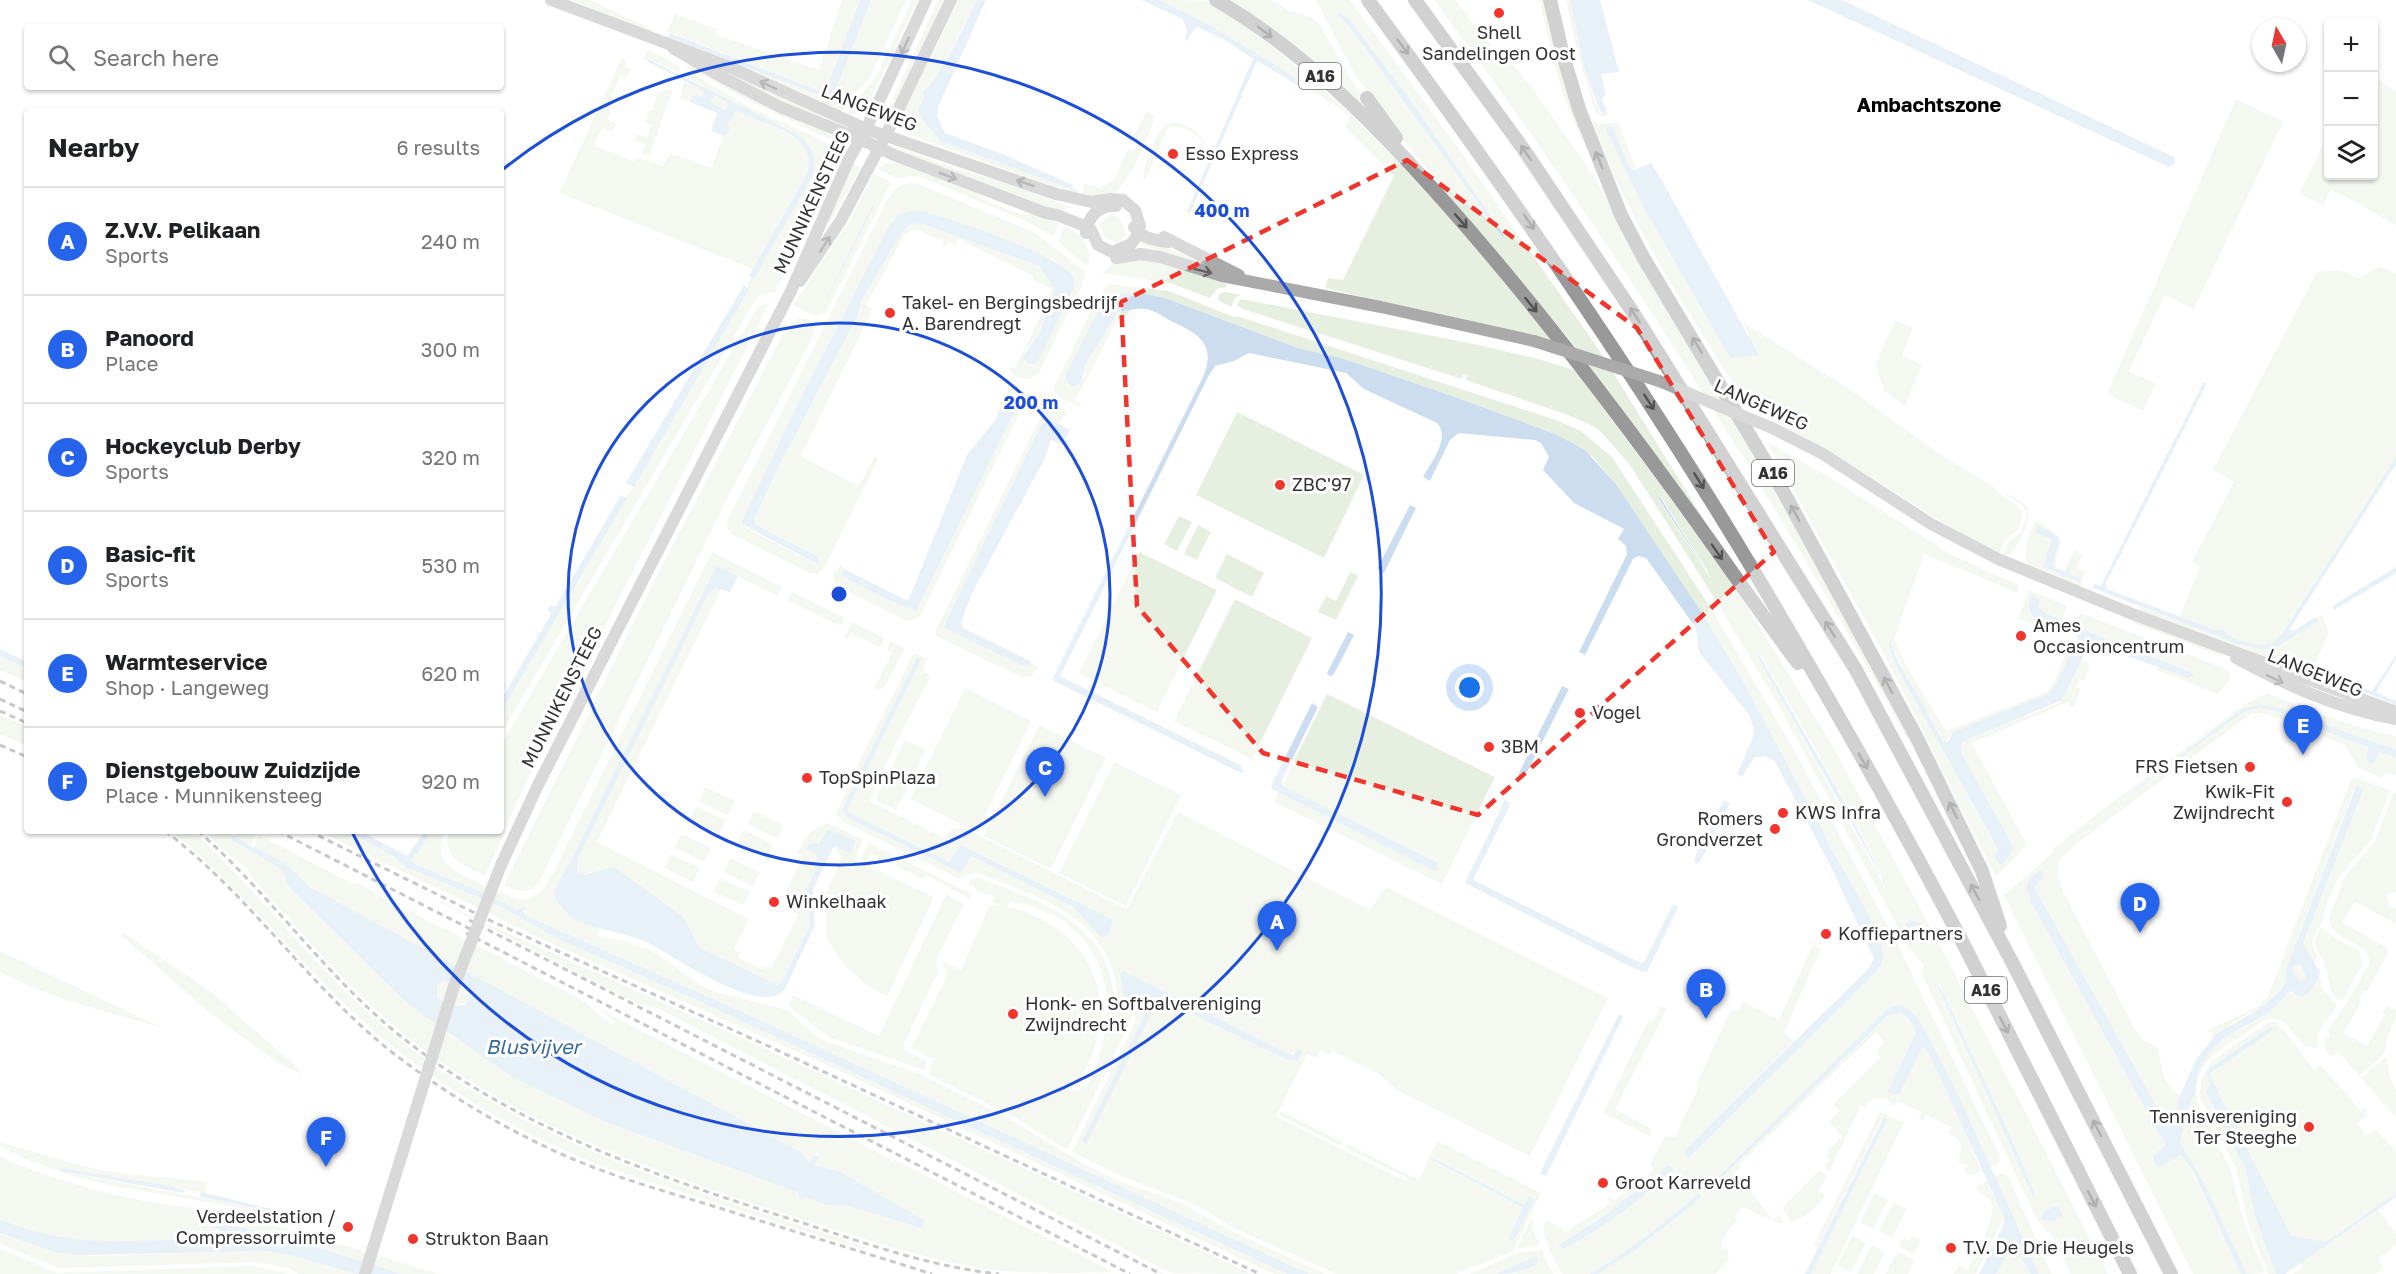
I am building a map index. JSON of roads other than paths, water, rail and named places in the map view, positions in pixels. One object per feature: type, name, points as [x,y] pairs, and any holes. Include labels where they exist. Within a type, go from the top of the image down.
[{"type":"highway","name":"A16","points":[[1216,0],[1263,31],[1322,78],[1413,165],[1495,259],[1669,484],[1751,600],[1834,710]]},
{"type":"highway","name":"A16","points":[[1368,0],[1521,210],[1605,333],[1725,525],[1834,710],[1964,947],[2130,1274]]},
{"type":"highway","name":"A16","points":[[1415,0],[1524,150],[1634,314],[1856,670],[2012,962],[2171,1274]]},
{"type":"highway","name":"A16","points":[[1550,0],[1563,56],[1579,109],[1621,214],[1643,257],[1783,491],[1920,745],[1982,871],[2012,962]]},
{"type":"highway","name":"A16","points":[[1367,98],[1413,165]]},
{"type":"main road","name":"LANGEWEG","points":[[551,0],[673,48],[716,74],[780,107],[863,134],[886,135],[1096,207]]},
{"type":"main road","name":"MUNNIKENSTEEG","points":[[365,1274],[454,986],[501,865],[553,755],[791,291],[927,0]]},
{"type":"main road","name":"MUNNIKENSTEEG","points":[[791,291],[804,276],[841,220],[886,135],[951,0]]},
{"type":"main road","name":"LANGEWEG","points":[[863,134],[878,148],[1086,229]]},
{"type":"main road","points":[[1114,202],[1124,209],[1139,229],[1132,249],[1123,249],[1108,255],[1096,253],[1092,249],[1086,229],[1096,207],[1114,202]]},
{"type":"main road","name":"LANGEWEG","points":[[1139,229],[1158,241],[1169,242],[1248,280]]},
{"type":"main road","name":"LANGEWEG","points":[[1132,249],[1152,251],[1160,257],[1195,269],[1534,341],[1659,381],[1772,428],[1823,454],[1938,528],[1998,560],[2225,650],[2252,657],[2396,712]]},
{"type":"main road","name":"LANGEWEG","points":[[2225,650],[2281,682],[2346,706],[2396,719]]},
{"type":"water","points":[[860,0],[871,0],[832,100],[668,37],[670,33],[825,93]]},
{"type":"water","points":[[977,0],[986,0],[938,107],[937,116],[945,133],[1000,153],[1073,185],[1072,189],[940,141],[920,115],[918,110],[924,96],[923,91],[944,64]]},
{"type":"water","points":[[1141,0],[1159,0],[1200,20],[1276,65],[1308,88],[1304,89],[1257,61],[1190,213],[1187,212],[1253,59],[1227,41],[1198,27],[1194,29],[1186,42],[1187,30],[1183,19]]},
{"type":"water","points":[[1570,0],[1600,0],[1619,72],[1601,74],[1606,95],[1602,99],[1607,111],[1601,113],[1585,70]]},
{"type":"water","points":[[1808,0],[1842,0],[2174,157],[2175,163],[2169,167]]},
{"type":"water","points":[[1340,13],[1349,19],[1407,95],[1504,235],[1503,238],[1349,26],[1338,15]]},
{"type":"water","points":[[648,59],[796,134],[812,151],[813,175],[754,279],[749,276],[807,174],[808,159],[805,148],[786,132],[737,110],[734,112],[734,118],[728,122],[729,130],[724,136],[711,131],[717,113],[690,102],[693,95],[702,97],[704,91],[647,61]],"holes":[[[714,95],[727,102],[728,106],[725,110],[710,102]]]},
{"type":"water","points":[[1612,126],[1630,169],[1634,170],[1651,163],[1759,355],[1730,358],[1644,208],[1606,130],[1607,127]]},
{"type":"water","points":[[875,204],[822,309],[821,310],[872,206]]},
{"type":"water","points":[[916,210],[980,230],[1046,257],[1072,276],[1073,289],[1040,357],[1035,364],[1028,364],[1023,358],[1024,355],[1040,332],[1055,289],[1039,266],[920,223],[911,224],[902,232],[861,301],[858,315],[754,519],[756,525],[817,556],[819,561],[817,564],[742,524],[742,521],[794,411],[890,224],[900,214]]},
{"type":"water","points":[[744,285],[749,289],[634,487],[626,483]]},
{"type":"water","points":[[1116,294],[1146,294],[1165,298],[1301,349],[1341,358],[1455,397],[1555,434],[1585,450],[1615,483],[1704,616],[1749,692],[1815,814],[1875,929],[1883,957],[1877,971],[1689,1158],[1684,1154],[1686,1149],[1868,969],[1874,959],[1830,865],[1774,760],[1764,756],[1754,758],[1742,777],[1737,774],[1752,740],[1754,729],[1749,715],[1699,652],[1696,628],[1646,558],[1638,556],[1633,559],[1585,655],[1579,652],[1627,554],[1626,546],[1618,539],[1624,529],[1574,503],[1543,470],[1549,457],[1541,443],[1535,440],[1459,433],[1450,440],[1430,481],[1423,477],[1441,443],[1441,429],[1437,423],[1364,389],[1346,373],[1249,353],[1234,361],[1215,366],[1208,377],[1060,676],[1240,765],[1244,772],[1237,771],[1052,680],[1207,365],[1206,348],[1197,335],[1189,330],[1146,309],[1118,312],[1087,361],[1080,384],[1072,387],[1066,380],[1066,375],[1103,301]]},
{"type":"water","points":[[2203,383],[2207,383],[2106,583],[2107,589],[2215,630],[2219,631],[2223,628],[2230,636],[2244,642],[2270,644],[2282,634],[2396,457],[2396,464],[2289,630],[2294,631],[2315,617],[2318,621],[2274,649],[2260,649],[2238,644],[2093,588],[2094,584],[2101,586]]},
{"type":"water","points":[[1004,397],[1014,403],[1015,411],[916,611],[888,600],[841,575],[844,569],[906,600],[909,599],[967,455],[996,419]]},
{"type":"water","points":[[1050,420],[1070,430],[1063,445],[1051,440],[1045,458],[972,593],[961,622],[963,628],[1030,661],[1031,663],[1025,667],[944,625],[1041,425]]},
{"type":"water","points":[[621,495],[627,498],[504,707],[504,695],[551,614],[547,609],[550,606],[556,606]]},
{"type":"water","points":[[1660,497],[1712,579],[1658,498]]},
{"type":"water","points":[[1410,505],[1416,508],[1384,573],[1377,569]]},
{"type":"water","points":[[2037,526],[2058,537],[2059,544],[2052,564],[2054,568],[2066,572],[2077,553],[2068,574],[2081,579],[2080,582],[2043,567],[2052,540],[2035,533]]},
{"type":"water","points":[[717,565],[738,576],[730,592],[716,588],[709,593],[577,860],[577,871],[584,875],[614,867],[683,917],[699,947],[777,985],[781,983],[810,925],[807,888],[819,864],[816,854],[806,849],[809,844],[819,843],[829,829],[855,841],[852,852],[848,853],[837,847],[833,848],[813,889],[815,925],[785,989],[773,996],[757,996],[737,990],[715,981],[644,941],[580,921],[569,915],[560,905],[554,893]]},
{"type":"water","points":[[2396,567],[2396,573],[2334,610],[2332,606]]},
{"type":"water","points":[[2031,595],[2040,599],[2038,606],[2046,613],[2193,673],[2194,676],[2188,678],[2094,644],[2088,647],[2062,700],[1962,742],[1961,752],[2013,846],[2010,856],[2001,865],[1995,858],[1998,850],[1992,838],[1901,675],[1892,657],[1889,644],[1943,741],[1948,742],[1953,732],[2048,694],[2056,684],[2078,638],[2070,631],[2031,614],[2029,605]]},
{"type":"water","points":[[1348,632],[1354,635],[1335,672],[1332,676],[1328,675],[1327,673]]},
{"type":"water","points":[[0,649],[24,661],[24,668],[0,656]]},
{"type":"water","points":[[1757,651],[1838,791],[1890,892],[1758,657]]},
{"type":"water","points":[[2396,655],[2377,693],[2396,701],[2396,705],[2324,676],[2327,674],[2372,691]]},
{"type":"water","points":[[917,658],[921,660],[848,812],[949,862],[961,845],[1112,919],[1113,923],[1107,936],[1102,938],[1073,907],[971,856],[961,873],[848,818],[843,812],[844,805]]},
{"type":"water","points":[[1562,686],[1569,689],[1524,778],[1518,775]]},
{"type":"water","points":[[1312,703],[1318,707],[1282,780],[1282,786],[1438,863],[1437,870],[1272,789],[1271,786]]},
{"type":"water","points":[[2260,704],[2284,709],[2283,713],[2259,708],[2245,711],[2103,814],[2242,709]]},
{"type":"water","points":[[2310,719],[2396,750],[2396,758],[2380,752],[2373,763],[2369,764],[2366,759],[2368,747],[2326,732],[2309,723]]},
{"type":"water","points":[[2356,786],[2362,788],[2303,944],[2320,972],[2315,983],[2302,997],[2290,991],[2267,1013],[2217,1045],[2199,1071],[2196,1092],[2186,1116],[2180,1143],[2204,1183],[2247,1274],[2241,1274],[2193,1171],[2181,1155],[2157,1168],[2152,1156],[2166,1146],[2031,902],[2027,883],[2041,870],[2044,878],[2035,886],[2038,894],[2169,1129],[2176,1116],[2180,1095],[2196,1060],[2216,1034],[2261,1008],[2284,986],[2287,967]],"holes":[[[2295,964],[2301,965],[2306,977],[2303,982],[2296,977],[2293,971]]]},
{"type":"water","points":[[1505,800],[1510,803],[1509,807],[1473,880],[1641,963],[1644,962],[1672,906],[1677,905],[1647,972],[1625,964],[1465,883]]},
{"type":"water","points":[[1724,800],[1730,803],[1700,862],[1696,864],[1694,862],[1696,854]]},
{"type":"water","points":[[353,834],[366,834],[407,856],[423,834],[429,834],[418,853],[414,855],[412,861],[415,864],[517,910],[525,907],[524,912],[527,916],[731,1007],[1309,1274],[1287,1274],[692,998],[563,941],[499,906],[406,867],[390,854]]},
{"type":"water","name":"Blusvijver","points":[[233,836],[286,864],[310,887],[801,1152],[809,1163],[815,1155],[818,1157],[815,1166],[838,1171],[924,1220],[922,1228],[849,1206],[827,1205],[806,1197],[800,1200],[797,1192],[606,1122],[514,1078],[408,1004],[288,886],[283,870],[230,839]],"holes":[[[444,980],[468,987],[470,995],[466,1004],[450,1005],[437,997],[437,985]]]},
{"type":"water","points":[[1909,920],[1921,924],[1926,933],[1915,942],[1908,933],[1906,924]]},
{"type":"water","points":[[1123,971],[1289,1054],[1294,1055],[1298,1049],[1303,1051],[1298,1060],[1287,1060],[1159,998],[1086,1144],[1082,1141],[1145,1014],[1144,1008],[1124,998],[1120,974]]},
{"type":"water","points":[[1935,980],[1945,996],[2036,1197],[2033,1196]]},
{"type":"water","points":[[1893,1006],[1902,1006],[1910,1010],[1919,1020],[1955,1088],[2039,1274],[2030,1274],[2014,1242],[1996,1274],[1979,1274],[2004,1224],[2004,1217],[1925,1048],[1922,1048],[1899,1095],[1887,1092],[1916,1032],[1908,1018],[1901,1014],[1886,1017],[1713,1186],[1711,1184],[1884,1012]]},
{"type":"water","points":[[1619,1014],[1623,1017],[1546,1176],[1540,1173]]},
{"type":"water","points":[[2271,1026],[2273,1030],[2209,1074],[2291,1236],[2326,1242],[2396,1193],[2396,1197],[2285,1274],[2276,1274],[2254,1213],[2246,1171],[2206,1092],[2211,1084],[2207,1073],[2210,1068]]},
{"type":"water","points":[[1884,1117],[1887,1120],[1811,1274],[1805,1274]]},
{"type":"water","points":[[1434,1158],[1524,1205],[1529,1196],[1535,1199],[1513,1242],[1508,1239],[1523,1208],[1433,1160]]},
{"type":"water","points":[[1669,1165],[1674,1169],[1672,1172],[1620,1214],[1564,1249],[1558,1246],[1607,1214]]},
{"type":"water","points":[[61,1168],[171,1186],[185,1192],[62,1171]]},
{"type":"water","points":[[201,1192],[294,1216],[201,1197],[199,1194]]},
{"type":"water","points":[[1698,1194],[1701,1196],[1698,1200],[1634,1251],[1597,1274],[1590,1274],[1646,1237]]},
{"type":"water","points":[[2059,1206],[2062,1216],[2052,1221],[2043,1220],[2044,1212]]},
{"type":"water","points":[[0,1219],[54,1236],[110,1241],[222,1237],[224,1232],[214,1228],[217,1222],[296,1241],[402,1274],[357,1274],[268,1251],[79,1255],[55,1252],[0,1233]]},
{"type":"water","points":[[1536,1256],[1539,1261],[1524,1270],[1496,1274]]},
{"type":"railway","points":[[0,681],[24,693]]},
{"type":"railway","points":[[0,699],[24,711]]},
{"type":"railway","points":[[0,711],[24,722]]},
{"type":"railway","points":[[0,745],[24,756]]},
{"type":"railway","points":[[169,834],[225,883],[306,971],[363,1027],[416,1070],[487,1116],[538,1143],[607,1173],[932,1274]]},
{"type":"railway","points":[[201,834],[248,879],[318,957],[367,1007],[438,1064],[486,1095],[588,1146],[695,1188],[900,1254],[949,1266],[999,1274]]},
{"type":"railway","points":[[284,834],[476,932]]},
{"type":"railway","points":[[315,834],[489,920],[766,1045],[1260,1274]]},
{"type":"railway","points":[[469,920],[1161,1274]]},
{"type":"railway","points":[[466,933],[1130,1274]]},
{"type":"place","name":"Shell Sandelingen Oost","points":[[1499,13]]},
{"type":"place","name":"Esso Express","points":[[1173,154]]},
{"type":"place","name":"Takel- en Bergingsbedrijf A. Barendregt","points":[[890,313]]},
{"type":"place","name":"ZBC'97","points":[[1280,485]]},
{"type":"place","name":"Ames Occasioncentrum","points":[[2021,636]]},
{"type":"place","name":"Vogel","points":[[1580,713]]},
{"type":"place","name":"3BM","points":[[1489,747]]},
{"type":"place","name":"Warmteservice","points":[[2303,755]]},
{"type":"place","name":"FRS Fietsen","points":[[2250,767]]},
{"type":"place","name":"TopSpinPlaza","points":[[807,778]]},
{"type":"place","name":"Hockeyclub Derby","points":[[1045,797]]},
{"type":"place","name":"Kwik-Fit Zwijndrecht","points":[[2287,802]]},
{"type":"place","name":"KWS Infra","points":[[1783,813]]},
{"type":"place","name":"Romers Grondverzet","points":[[1775,829]]},
{"type":"place","name":"Winkelhaak","points":[[774,902]]},
{"type":"place","name":"Basic-fit","points":[[2140,933]]},
{"type":"place","name":"Koffiepartners","points":[[1826,934]]},
{"type":"place","name":"Z.V.V. Pelikaan","points":[[1277,951]]},
{"type":"place","name":"Honk- en Softbalvereniging Zwijndrecht","points":[[1013,1014]]},
{"type":"place","name":"Panoord","points":[[1706,1019]]},
{"type":"place","name":"Tennisvereniging Ter Steeghe","points":[[2309,1127]]},
{"type":"place","name":"Dienstgebouw Zuidzijde","points":[[326,1167]]},
{"type":"place","name":"Groot Karreveld","points":[[1603,1183]]},
{"type":"place","name":"Verdeelstation / Compressorruimte","points":[[348,1227]]},
{"type":"place","name":"Strukton Baan","points":[[413,1239]]},
{"type":"place","name":"T.V. De Drie Heugels","points":[[1951,1248]]},
{"type":"district","name":"Ambachtszone","points":[[1929,105]]}]
